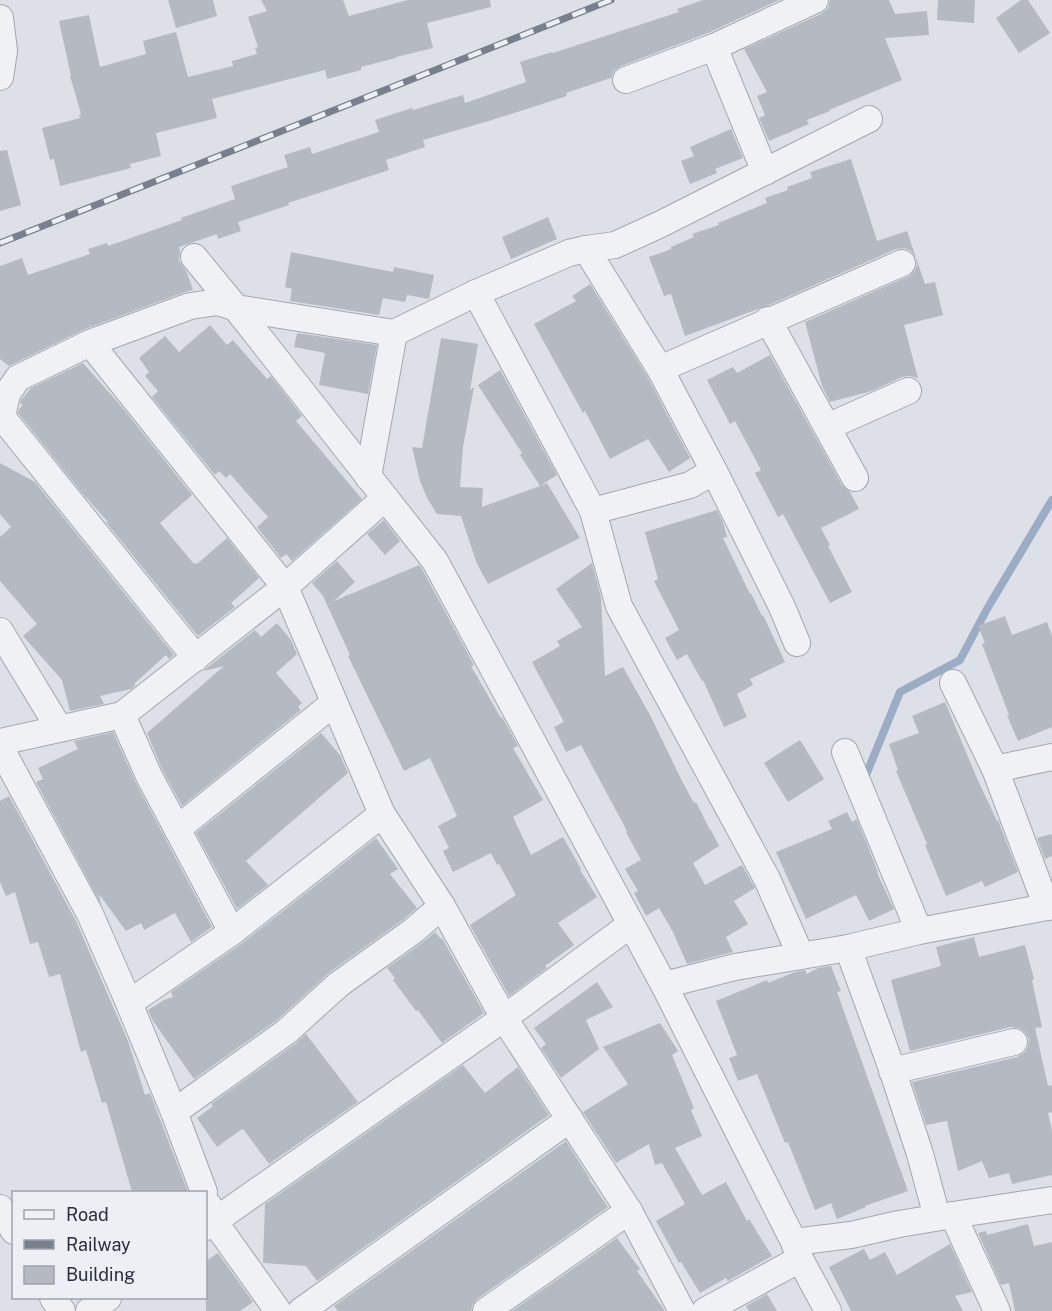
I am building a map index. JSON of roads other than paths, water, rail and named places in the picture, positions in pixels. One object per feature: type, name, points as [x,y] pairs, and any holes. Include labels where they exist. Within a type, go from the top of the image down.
[{"type":"street","points":[[626,80],[714,47],[815,0]]},
{"type":"street","points":[[0,18],[4,51],[0,77]]},
{"type":"street","points":[[714,47],[765,172]]},
{"type":"street","points":[[196,658],[1,419],[7,394],[18,378],[90,343],[190,306],[218,302],[236,308],[394,333],[476,293],[569,253],[615,244],[661,224],[869,119]]},
{"type":"street","points":[[586,249],[660,369],[782,606],[797,643]]},
{"type":"street","points":[[194,257],[435,561],[664,985],[828,1311]]},
{"type":"street","points":[[660,369],[902,263]]},
{"type":"street","points":[[476,293],[593,511],[619,606],[767,879],[801,956]]},
{"type":"street","points":[[768,321],[855,478]]},
{"type":"street","points":[[369,477],[394,333]]},
{"type":"street","points":[[90,343],[285,587],[382,814],[442,906],[504,1018],[629,1211],[682,1311]]},
{"type":"street","points":[[827,427],[908,391]]},
{"type":"street","points":[[593,511],[690,485],[714,471]]},
{"type":"street","points":[[0,742],[122,715],[285,587],[385,498]]},
{"type":"street","points":[[0,631],[59,728]]},
{"type":"street","points":[[664,985],[735,967],[848,948],[919,931],[1049,907],[995,769],[954,683]]},
{"type":"street","points":[[177,830],[334,703]]},
{"type":"street","points":[[122,715],[149,776],[232,932]]},
{"type":"street","points":[[0,747],[90,914],[174,1112],[204,1191]]},
{"type":"street","points":[[995,769],[1052,757]]},
{"type":"street","points":[[852,768],[919,931]]},
{"type":"street","points":[[129,1003],[232,932],[382,814]]},
{"type":"street","points":[[174,1112],[286,1032],[339,984],[413,931],[442,906]]},
{"type":"street","points":[[278,1311],[208,1215],[504,1018],[630,924]]},
{"type":"street","points":[[848,948],[920,1154],[945,1216],[997,1311]]},
{"type":"street","points":[[892,1071],[1014,1042]]},
{"type":"street","points":[[301,1311],[570,1119]]},
{"type":"street","points":[[705,1311],[797,1251],[899,1224],[1052,1200]]},
{"type":"street","points":[[0,1208],[12,1228]]},
{"type":"street","points":[[486,1311],[629,1211]]},
{"type":"street","points":[[89,1311],[107,1299]]},
{"type":"waterway","points":[[866,775],[900,692],[960,660],[987,609],[1052,500]]},
{"type":"railway","points":[[0,243],[611,0]]}]
